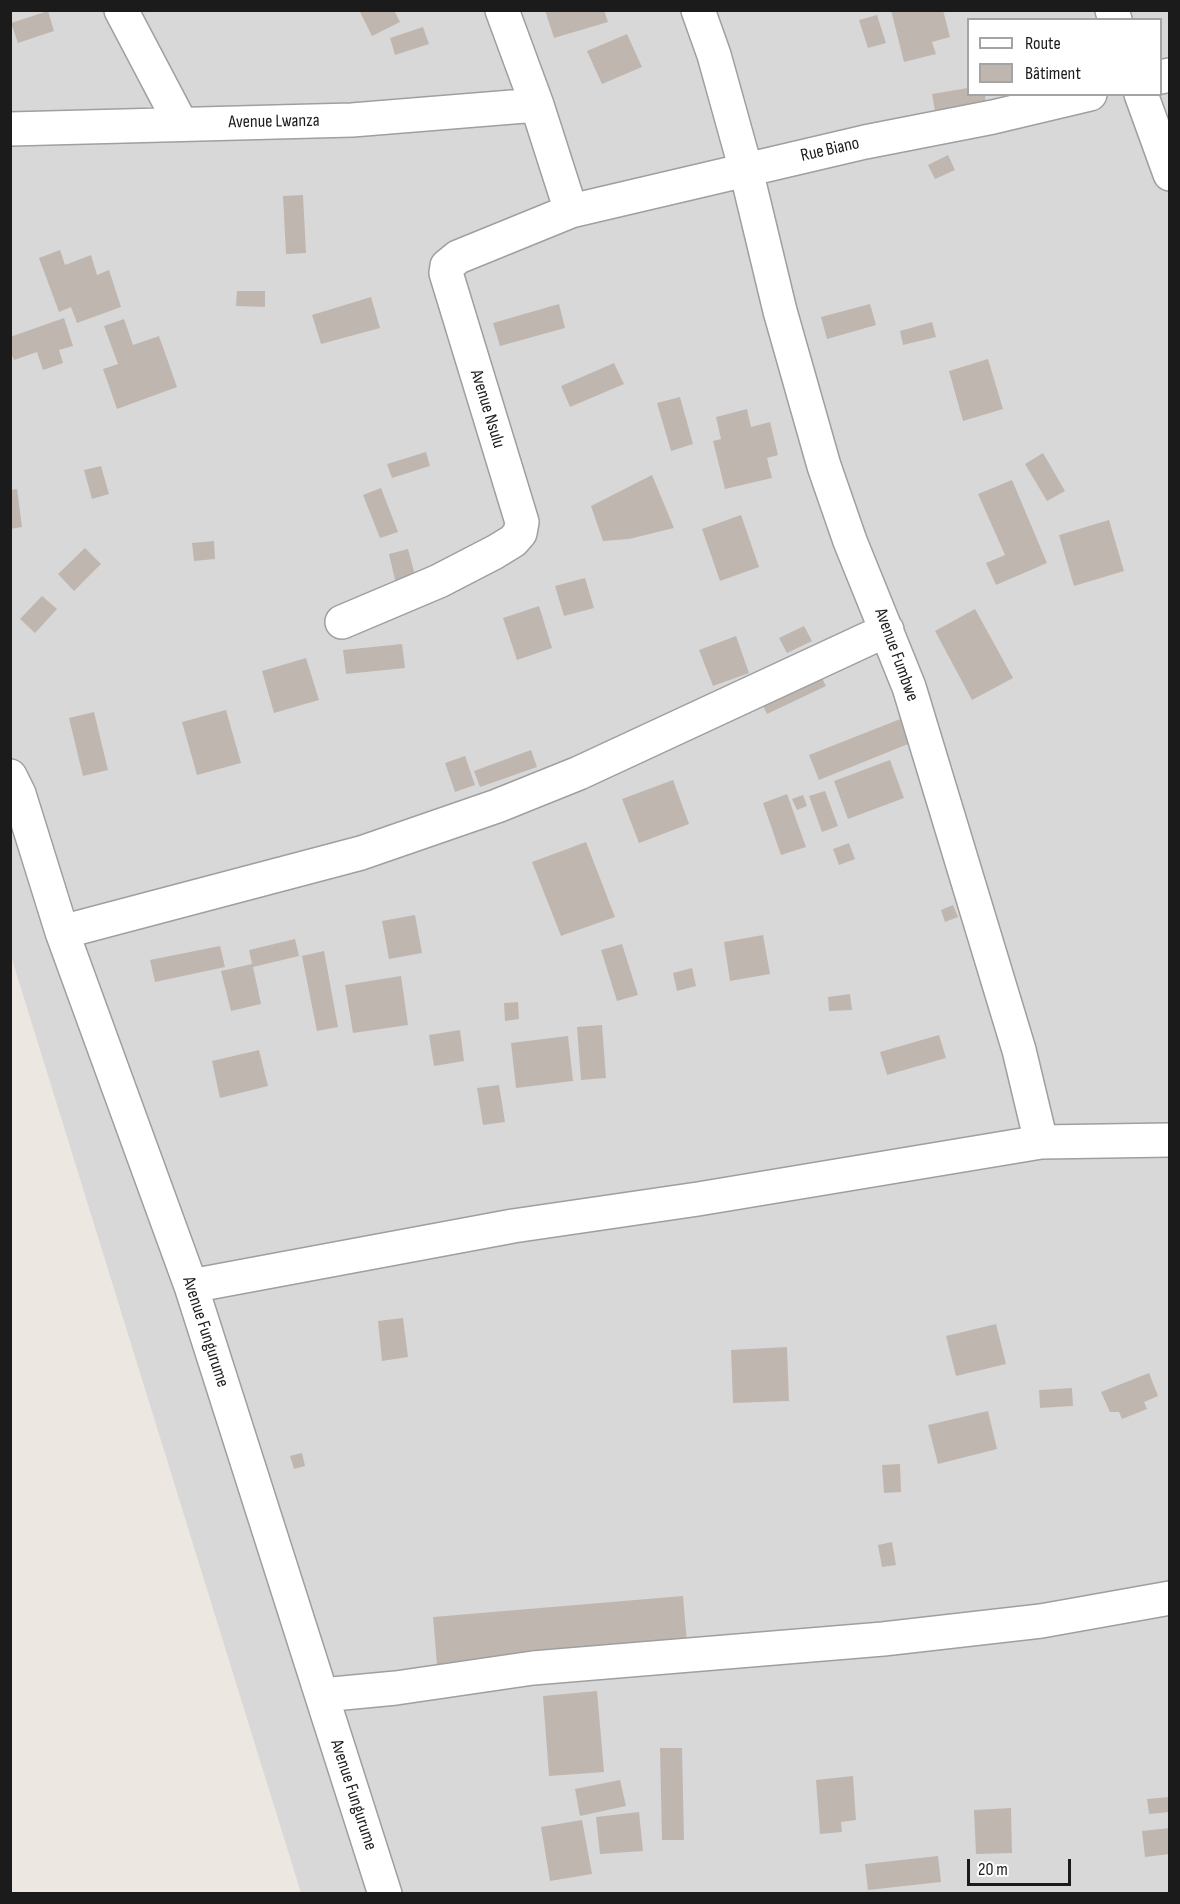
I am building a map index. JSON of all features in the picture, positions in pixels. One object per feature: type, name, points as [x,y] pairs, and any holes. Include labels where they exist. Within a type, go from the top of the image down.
[{"type":"street","points":[[121,10],[181,124]]},
{"type":"street","points":[[502,10],[537,105],[572,211]]},
{"type":"street","name":"Avenue Fumbwe","points":[[698,10],[714,55],[746,170],[780,311],[824,466],[850,541],[909,687],[1015,1038],[1041,1142]]},
{"type":"street","name":"Rue Biano","points":[[448,285],[447,266],[458,257],[572,211],[865,142],[993,117],[1082,96]]},
{"type":"street","points":[[1142,96],[1170,174]]},
{"type":"street","name":"Avenue Lwanza","points":[[10,129],[352,120],[537,105]]},
{"type":"street","name":"Avenue Nsulu","points":[[342,622],[439,581],[495,552],[520,533],[522,522],[448,285]]},
{"type":"street","points":[[62,932],[361,853],[496,807],[579,773],[887,630]]},
{"type":"street","name":"Avenue Fungurume","points":[[10,776],[19,794],[62,932],[191,1286],[385,1893]]},
{"type":"street","points":[[191,1286],[513,1226],[698,1199],[1041,1142],[1170,1140]]},
{"type":"street","points":[[322,1695],[396,1688],[533,1668],[883,1639],[1041,1621],[1170,1598]]},
{"type":"shaded area","points":[[10,11],[1169,11],[1169,1893],[301,1893],[11,956]]},
{"type":"building","points":[[359,10],[394,10],[400,22],[372,36]]},
{"type":"building","points":[[545,10],[604,10],[608,22],[554,38]]},
{"type":"building","points":[[891,10],[925,10],[926,12],[943,10],[950,37],[932,42],[936,54],[904,62]]},
{"type":"building","points":[[48,11],[54,31],[18,43],[11,23]]},
{"type":"building","points":[[877,15],[886,43],[868,48],[859,20]]},
{"type":"building","points":[[423,27],[429,44],[395,55],[390,38]]},
{"type":"building","points":[[627,34],[642,67],[602,84],[587,51]]},
{"type":"building","points":[[967,88],[967,96],[985,96],[986,104],[935,111],[932,94]]},
{"type":"building","points":[[948,155],[955,170],[935,179],[928,165]]},
{"type":"building","points":[[303,195],[306,253],[286,254],[283,196]]},
{"type":"building","points":[[60,250],[65,265],[91,255],[97,275],[109,270],[121,307],[77,323],[71,307],[59,312],[39,258]]},
{"type":"building","points":[[237,291],[265,291],[265,307],[236,306]]},
{"type":"building","points":[[371,297],[380,328],[321,344],[312,315]]},
{"type":"building","points":[[559,304],[565,328],[500,346],[493,323]]},
{"type":"building","points":[[870,304],[876,325],[827,339],[821,317]]},
{"type":"building","points":[[64,318],[73,346],[59,350],[63,363],[43,370],[37,352],[14,360],[10,351],[10,337]]},
{"type":"building","points":[[124,319],[133,345],[159,336],[177,387],[117,409],[103,369],[118,364],[104,326]]},
{"type":"building","points":[[932,322],[936,337],[903,345],[900,331]]},
{"type":"building","points":[[988,359],[1003,409],[963,421],[949,371]]},
{"type":"building","points":[[614,363],[624,384],[570,407],[561,386]]},
{"type":"building","points":[[680,397],[693,444],[671,451],[657,403]]},
{"type":"building","points":[[747,409],[751,427],[770,422],[778,455],[767,458],[772,478],[725,489],[713,441],[721,439],[716,417]]},
{"type":"building","points":[[426,452],[430,466],[392,478],[387,464]]},
{"type":"building","points":[[1043,453],[1065,491],[1047,501],[1025,464]]},
{"type":"building","points":[[101,466],[109,494],[92,499],[84,470]]},
{"type":"building","points":[[652,475],[674,528],[629,539],[603,541],[591,506]]},
{"type":"building","points":[[1012,480],[1047,563],[996,585],[986,563],[1005,555],[978,494]]},
{"type":"building","points":[[381,488],[398,532],[380,538],[363,495]]},
{"type":"building","points":[[17,489],[22,527],[10,529],[10,490]]},
{"type":"building","points":[[741,515],[759,567],[720,581],[702,529]]},
{"type":"building","points":[[1109,520],[1124,571],[1074,586],[1059,535]]},
{"type":"building","points":[[214,541],[215,559],[194,561],[192,543]]},
{"type":"building","points":[[85,548],[101,564],[74,591],[58,574]]},
{"type":"building","points":[[408,549],[416,579],[396,584],[389,554]]},
{"type":"building","points":[[585,578],[594,608],[564,616],[555,586]]},
{"type":"building","points":[[42,596],[57,609],[35,633],[20,619]]},
{"type":"building","points":[[539,606],[552,648],[517,660],[503,618]]},
{"type":"building","points":[[975,609],[1013,678],[972,700],[935,631]]},
{"type":"building","points":[[804,626],[812,641],[787,653],[779,638]]},
{"type":"building","points":[[736,636],[749,673],[713,686],[699,650]]},
{"type":"building","points":[[402,644],[405,668],[346,674],[343,650]]},
{"type":"building","points":[[306,658],[319,700],[274,713],[262,671]]},
{"type":"building","points":[[819,672],[826,686],[767,714],[760,700]]},
{"type":"building","points":[[226,710],[241,763],[197,775],[182,722]]},
{"type":"building","points":[[94,712],[108,770],[83,776],[69,718]]},
{"type":"building","points":[[908,716],[918,740],[819,780],[809,755]]},
{"type":"building","points":[[531,750],[537,767],[480,787],[474,771]]},
{"type":"building","points":[[465,756],[475,785],[455,792],[445,763]]},
{"type":"building","points":[[890,760],[904,798],[848,819],[834,781]]},
{"type":"building","points":[[673,780],[689,824],[639,843],[622,799]]},
{"type":"building","points":[[825,791],[838,826],[822,832],[809,796]]},
{"type":"building","points":[[787,794],[806,847],[781,855],[763,803]]},
{"type":"building","points":[[803,795],[807,806],[797,810],[792,799]]},
{"type":"building","points":[[586,842],[615,917],[561,936],[532,862]]},
{"type":"building","points":[[849,843],[855,859],[839,865],[833,849]]},
{"type":"building","points":[[953,905],[958,917],[945,922],[941,910]]},
{"type":"building","points":[[415,915],[422,953],[389,959],[382,921]]},
{"type":"building","points":[[763,935],[770,974],[730,981],[724,942]]},
{"type":"building","points":[[295,939],[299,956],[253,967],[261,1004],[231,1011],[221,971],[252,964],[249,950]]},
{"type":"building","points":[[622,944],[638,995],[617,1001],[601,950]]},
{"type":"building","points":[[220,946],[225,967],[155,982],[150,960]]},
{"type":"building","points":[[324,951],[338,1027],[317,1031],[302,956]]},
{"type":"building","points":[[692,968],[696,986],[677,991],[673,973]]},
{"type":"building","points":[[401,976],[408,1025],[353,1033],[345,985]]},
{"type":"building","points":[[850,994],[852,1010],[829,1011],[828,997]]},
{"type":"building","points":[[518,1002],[519,1019],[505,1021],[504,1003]]},
{"type":"building","points":[[602,1025],[606,1078],[581,1080],[577,1027]]},
{"type":"building","points":[[460,1030],[464,1061],[434,1066],[429,1035]]},
{"type":"building","points":[[939,1035],[946,1058],[887,1075],[880,1052]]},
{"type":"building","points":[[568,1036],[573,1081],[516,1088],[511,1043]]},
{"type":"building","points":[[259,1050],[268,1086],[220,1098],[212,1061]]},
{"type":"building","points":[[499,1085],[505,1122],[483,1125],[477,1088]]},
{"type":"building","points":[[403,1318],[408,1357],[382,1361],[378,1321]]},
{"type":"building","points":[[996,1324],[1006,1364],[956,1376],[946,1336]]},
{"type":"building","points":[[787,1347],[789,1401],[733,1403],[731,1350]]},
{"type":"building","points":[[1149,1373],[1158,1396],[1144,1402],[1147,1409],[1122,1419],[1119,1412],[1110,1412],[1101,1392]]},
{"type":"building","points":[[1072,1388],[1073,1406],[1040,1408],[1039,1390]]},
{"type":"building","points":[[988,1411],[997,1449],[938,1464],[928,1425]]},
{"type":"building","points":[[302,1453],[305,1466],[294,1469],[290,1456]]},
{"type":"building","points":[[900,1464],[901,1492],[884,1493],[882,1465]]},
{"type":"building","points":[[892,1542],[896,1565],[882,1567],[878,1545]]},
{"type":"building","points":[[683,1596],[687,1643],[437,1665],[433,1617]]},
{"type":"building","points":[[597,1691],[604,1772],[549,1776],[543,1696]]},
{"type":"building","points":[[660,1748],[682,1748],[684,1840],[662,1840]]},
{"type":"building","points":[[853,1776],[856,1820],[841,1822],[842,1832],[820,1834],[816,1780]]},
{"type":"building","points":[[620,1780],[626,1806],[580,1816],[575,1789]]},
{"type":"building","points":[[1170,1797],[1170,1812],[1149,1814],[1147,1799]]},
{"type":"building","points":[[1011,1808],[1012,1853],[976,1854],[974,1810]]},
{"type":"building","points":[[639,1812],[643,1851],[600,1854],[596,1817]]},
{"type":"building","points":[[582,1820],[592,1874],[550,1881],[541,1827]]},
{"type":"building","points":[[1170,1828],[1170,1854],[1145,1857],[1142,1831]]},
{"type":"building","points":[[938,1856],[941,1882],[868,1890],[865,1864]]}]
